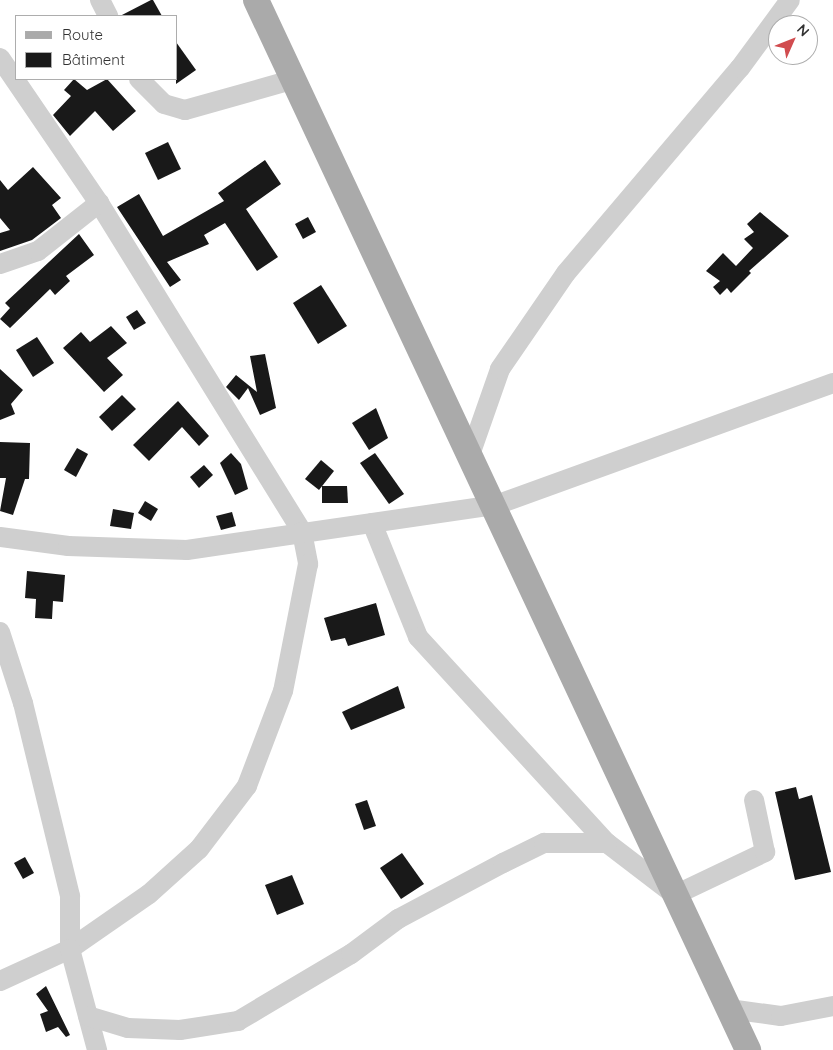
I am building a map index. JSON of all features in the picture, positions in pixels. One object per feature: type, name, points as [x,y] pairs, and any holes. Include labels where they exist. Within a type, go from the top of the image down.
[{"type":"main road","points":[[256,0],[292,80],[496,505],[748,1050]]},
{"type":"street","points":[[100,0],[108,15]]},
{"type":"street","points":[[471,452],[500,368],[566,272],[740,68],[790,0]]},
{"type":"street","points":[[0,58],[99,203],[302,532],[308,564],[283,691],[247,786],[199,849],[149,894],[70,949],[0,981]]},
{"type":"street","points":[[139,80],[164,104],[186,110],[292,80]]},
{"type":"street","points":[[0,264],[38,251],[99,203]]},
{"type":"street","points":[[0,537],[68,546],[187,550],[496,505],[645,447],[833,383]]},
{"type":"street","points":[[372,524],[418,637],[606,843],[675,895],[765,852],[754,800]]},
{"type":"street","points":[[0,632],[23,703],[70,896],[70,949],[97,1050]]},
{"type":"street","points":[[88,1016],[128,1028],[180,1030],[238,1020],[350,954],[398,919],[544,843],[606,843]]},
{"type":"street","points":[[729,1009],[781,1016],[830,1013]]},
{"type":"building","points":[[153,0],[161,15],[122,15]]},
{"type":"building","points":[[178,45],[196,70],[176,84],[176,80],[178,80]]},
{"type":"building","points":[[73,80],[87,90],[108,80],[136,111],[113,131],[95,111],[70,136],[53,115],[71,96],[64,90]]},
{"type":"building","points":[[168,142],[181,169],[158,180],[145,153]]},
{"type":"building","points":[[265,160],[281,184],[246,209],[278,257],[257,271],[225,223],[204,235],[209,244],[167,262],[181,280],[170,287],[117,207],[139,194],[163,236],[224,201],[218,193]]},
{"type":"building","points":[[33,167],[61,198],[52,205],[61,218],[32,240],[0,251],[0,233],[10,230],[0,218],[0,180],[8,190]]},
{"type":"building","points":[[760,212],[789,236],[749,271],[751,273],[731,293],[727,288],[720,295],[713,287],[720,281],[706,271],[723,253],[736,266],[753,248],[744,239],[754,232],[747,224]]},
{"type":"building","points":[[308,217],[316,232],[303,239],[295,224]]},
{"type":"building","points":[[79,234],[94,255],[66,276],[70,281],[55,295],[50,289],[10,328],[0,319],[10,308],[5,303]]},
{"type":"building","points":[[321,285],[347,326],[318,344],[293,303]]},
{"type":"building","points":[[137,310],[146,323],[134,330],[126,317]]},
{"type":"building","points":[[111,326],[127,343],[107,358],[123,375],[104,392],[63,348],[81,332],[90,342]]},
{"type":"building","points":[[37,337],[54,363],[33,377],[16,350]]},
{"type":"building","points":[[265,354],[276,408],[260,415],[248,388],[239,400],[226,387],[236,375],[257,392],[250,356]]},
{"type":"building","points":[[0,369],[23,390],[11,404],[15,414],[0,420]]},
{"type":"building","points":[[122,395],[136,409],[112,431],[99,417]]},
{"type":"building","points":[[178,401],[209,436],[199,446],[182,427],[149,461],[133,445]]},
{"type":"building","points":[[376,408],[388,438],[369,450],[352,423]]},
{"type":"building","points":[[0,442],[30,443],[29,479],[25,479],[13,515],[0,511],[6,478],[0,478]]},
{"type":"building","points":[[77,448],[88,454],[76,477],[64,470]]},
{"type":"building","points":[[231,453],[241,464],[248,489],[235,495],[220,463]]},
{"type":"building","points":[[375,453],[404,494],[389,504],[360,463]]},
{"type":"building","points":[[321,460],[334,471],[319,490],[305,479]]},
{"type":"building","points":[[204,465],[213,475],[199,488],[190,477]]},
{"type":"building","points":[[322,486],[347,486],[348,503],[322,503]]},
{"type":"building","points":[[145,501],[158,509],[151,521],[138,513]]},
{"type":"building","points":[[113,509],[134,513],[131,529],[110,526]]},
{"type":"building","points":[[232,512],[236,526],[221,530],[216,516]]},
{"type":"building","points":[[27,571],[65,575],[63,602],[53,601],[52,619],[35,618],[36,599],[25,598]]},
{"type":"building","points":[[376,603],[385,635],[348,646],[345,638],[331,641],[324,618]]},
{"type":"building","points":[[398,686],[405,708],[351,730],[342,712]]},
{"type":"building","points":[[796,787],[799,799],[812,795],[831,872],[795,880],[775,792]]},
{"type":"building","points":[[367,800],[376,826],[364,830],[355,804]]},
{"type":"building","points":[[402,853],[424,884],[401,899],[380,868]]},
{"type":"building","points":[[25,857],[34,873],[23,879],[14,863]]},
{"type":"building","points":[[292,875],[304,904],[277,915],[265,885]]},
{"type":"building","points":[[46,986],[70,1035],[66,1037],[58,1027],[46,1032],[40,1014],[48,1011],[36,994]]}]
